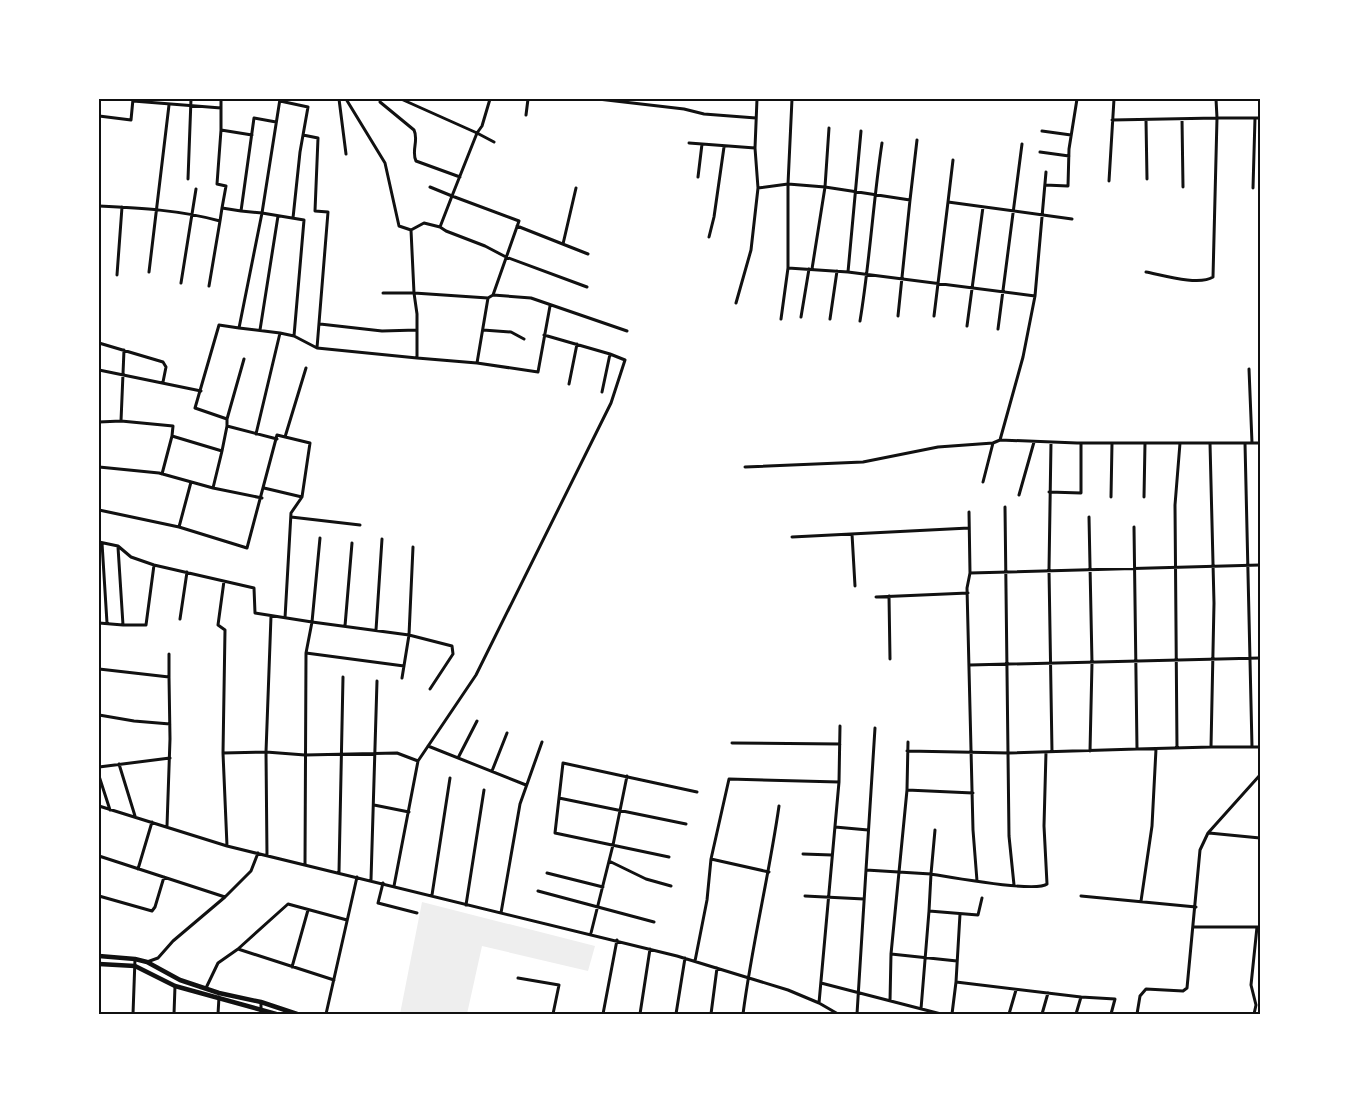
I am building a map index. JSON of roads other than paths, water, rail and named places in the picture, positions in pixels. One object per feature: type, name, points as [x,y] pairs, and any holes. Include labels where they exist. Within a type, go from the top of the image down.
[{"type":"street","points":[[188,179],[191,99]]},
{"type":"street","points":[[209,286],[226,186],[216,184],[221,130],[221,99]]},
{"type":"street","points":[[338,99],[342,113],[346,154]]},
{"type":"street","points":[[346,99],[385,163],[399,226],[411,230],[424,223],[440,226],[446,231],[484,246],[506,258],[587,287]]},
{"type":"street","points":[[400,99],[494,142]]},
{"type":"street","points":[[440,226],[477,133],[482,126],[490,99]]},
{"type":"street","points":[[526,115],[528,99]]},
{"type":"street","points":[[598,99],[684,109],[704,114],[756,118]]},
{"type":"street","points":[[736,303],[751,250],[758,188],[755,148],[757,99]]},
{"type":"street","points":[[782,319],[788,268],[788,184],[792,99]]},
{"type":"street","points":[[1045,185],[1068,186],[1069,156],[1077,99]]},
{"type":"street","points":[[1109,181],[1114,99]]},
{"type":"street","points":[[1146,272],[1188,280],[1205,280],[1213,277],[1216,99]]},
{"type":"street","points":[[99,116],[131,120],[133,100],[191,107],[221,108]]},
{"type":"street","points":[[239,328],[262,213],[280,100],[308,107],[293,218]]},
{"type":"street","points":[[380,102],[416,132],[414,155],[416,161],[460,177]]},
{"type":"street","points":[[149,272],[170,105]]},
{"type":"street","points":[[241,211],[254,118],[276,122]]},
{"type":"street","points":[[1254,188],[1255,118]]},
{"type":"street","points":[[1112,120],[1260,118]]},
{"type":"street","points":[[1182,119],[1183,187]]},
{"type":"street","points":[[1146,120],[1147,179]]},
{"type":"street","points":[[801,317],[825,187],[829,128]]},
{"type":"street","points":[[221,130],[252,134]]},
{"type":"street","points":[[848,272],[861,131]]},
{"type":"street","points":[[1042,131],[1072,135]]},
{"type":"street","points":[[303,135],[318,138],[315,211],[328,212],[317,348]]},
{"type":"street","points":[[898,316],[917,140]]},
{"type":"street","points":[[689,143],[755,148]]},
{"type":"street","points":[[860,320],[868,275],[874,194],[882,143]]},
{"type":"street","points":[[698,177],[702,144]]},
{"type":"street","points":[[998,329],[1022,144]]},
{"type":"street","points":[[709,237],[719,187],[724,147]]},
{"type":"street","points":[[1040,152],[1069,156]]},
{"type":"street","points":[[934,316],[953,160]]},
{"type":"street","points":[[1000,440],[1023,357],[1035,296],[1046,172]]},
{"type":"street","points":[[758,188],[788,184],[825,187],[910,200]]},
{"type":"street","points":[[430,187],[519,221],[493,295]]},
{"type":"street","points":[[563,244],[576,188]]},
{"type":"street","points":[[181,283],[196,189]]},
{"type":"street","points":[[948,202],[1072,220]]},
{"type":"street","points":[[99,206],[157,208],[191,213],[220,221]]},
{"type":"street","points":[[117,275],[122,207]]},
{"type":"street","points":[[967,326],[982,207]]},
{"type":"street","points":[[222,208],[304,220],[294,336]]},
{"type":"street","points":[[260,330],[278,216]]},
{"type":"street","points":[[517,226],[588,254]]},
{"type":"street","points":[[411,230],[418,330],[417,358]]},
{"type":"street","points":[[788,268],[848,272],[1035,296]]},
{"type":"street","points":[[830,319],[837,271]]},
{"type":"street","points":[[384,293],[488,298],[493,295],[531,298],[627,331]]},
{"type":"street","points":[[478,363],[488,298]]},
{"type":"street","points":[[227,419],[195,408],[219,325],[294,336],[317,348],[478,363],[538,372],[550,306]]},
{"type":"street","points":[[320,324],[382,330],[418,330]]},
{"type":"street","points":[[483,330],[511,332],[524,339]]},
{"type":"street","points":[[256,434],[280,333]]},
{"type":"street","points":[[394,886],[418,761],[476,675],[612,403],[624,360],[610,354],[544,335]]},
{"type":"street","points":[[99,343],[164,362],[166,367],[163,382]]},
{"type":"street","points":[[569,384],[577,344]]},
{"type":"street","points":[[121,421],[124,350]]},
{"type":"street","points":[[602,392],[610,354]]},
{"type":"street","points":[[213,488],[227,419],[244,359]]},
{"type":"street","points":[[285,437],[306,368]]},
{"type":"street","points":[[1249,368],[1252,443]]},
{"type":"street","points":[[99,370],[201,391]]},
{"type":"street","points":[[99,422],[121,421],[173,426],[162,474]]},
{"type":"street","points":[[226,426],[277,439]]},
{"type":"street","points":[[99,510],[179,527],[247,548],[262,498],[277,435],[310,443],[302,498],[291,517],[286,618]]},
{"type":"street","points":[[172,436],[222,451]]},
{"type":"street","points":[[745,468],[863,462],[938,448],[993,443],[1000,440],[1081,443],[1260,443]]},
{"type":"street","points":[[1019,495],[1034,442]]},
{"type":"street","points":[[1051,442],[1048,570],[1052,752]]},
{"type":"street","points":[[983,482],[993,443]]},
{"type":"street","points":[[1050,492],[1081,492],[1081,443]]},
{"type":"street","points":[[1111,497],[1112,443]]},
{"type":"street","points":[[1144,497],[1145,443]]},
{"type":"street","points":[[1177,748],[1175,505],[1180,443]]},
{"type":"street","points":[[1210,443],[1213,566],[1211,747]]},
{"type":"street","points":[[1245,443],[1252,659],[1252,747]]},
{"type":"street","points":[[99,467],[162,474],[213,488],[262,498]]},
{"type":"street","points":[[179,527],[191,482]]},
{"type":"street","points":[[264,488],[302,498]]},
{"type":"street","points":[[1004,508],[1007,572],[1009,836],[1014,885]]},
{"type":"street","points":[[969,512],[970,573],[968,593],[972,793],[977,882]]},
{"type":"street","points":[[291,517],[360,525]]},
{"type":"street","points":[[1090,517],[1092,663],[1090,751]]},
{"type":"street","points":[[1134,526],[1134,662],[1137,749]]},
{"type":"street","points":[[792,536],[969,528]]},
{"type":"street","points":[[852,534],[854,586]]},
{"type":"street","points":[[305,865],[306,653],[312,622],[320,538]]},
{"type":"street","points":[[376,630],[382,539]]},
{"type":"street","points":[[107,623],[100,542],[118,546],[131,558],[154,565],[254,588],[255,613],[409,635],[432,640],[453,648],[453,654],[430,689]]},
{"type":"street","points":[[346,626],[352,543]]},
{"type":"street","points":[[118,546],[123,625]]},
{"type":"street","points":[[402,678],[409,635],[414,546]]},
{"type":"street","points":[[99,623],[146,624],[154,565]]},
{"type":"street","points":[[970,573],[1091,568],[1260,565]]},
{"type":"street","points":[[180,618],[187,572]]},
{"type":"street","points":[[224,581],[218,626],[225,630],[223,753],[227,846]]},
{"type":"street","points":[[876,597],[968,593]]},
{"type":"street","points":[[889,596],[890,659]]},
{"type":"street","points":[[267,856],[266,752],[271,616]]},
{"type":"street","points":[[306,653],[404,666]]},
{"type":"street","points":[[167,826],[170,758],[169,654]]},
{"type":"street","points":[[970,665],[1260,658]]},
{"type":"street","points":[[99,668],[169,677]]},
{"type":"street","points":[[339,872],[343,677]]},
{"type":"street","points":[[371,880],[377,681]]},
{"type":"street","points":[[99,715],[134,721],[170,724]]},
{"type":"street","points":[[458,758],[477,721]]},
{"type":"street","points":[[819,1003],[839,782],[840,726]]},
{"type":"street","points":[[857,1014],[875,728]]},
{"type":"street","points":[[492,771],[506,734]]},
{"type":"street","points":[[501,913],[520,804],[542,742]]},
{"type":"street","points":[[890,1001],[892,954],[907,790],[908,742]]},
{"type":"street","points":[[732,743],[840,744]]},
{"type":"street","points":[[428,746],[526,785]]},
{"type":"street","points":[[907,751],[1009,754],[1260,747]]},
{"type":"street","points":[[1142,901],[1152,826],[1156,749]]},
{"type":"street","points":[[866,870],[931,874],[977,882],[1044,886],[1048,880],[1044,826],[1046,752]]},
{"type":"street","points":[[223,753],[397,753],[418,761]]},
{"type":"street","points":[[99,766],[170,758]]},
{"type":"street","points":[[669,857],[555,833],[563,763],[697,792]]},
{"type":"street","points":[[119,764],[135,817]]},
{"type":"street","points":[[99,776],[110,810]]},
{"type":"street","points":[[591,934],[613,845],[627,776]]},
{"type":"street","points":[[1137,1014],[1140,996],[1146,989],[1183,991],[1187,988],[1196,907],[1198,857],[1208,833],[1260,776]]},
{"type":"street","points":[[432,895],[450,778]]},
{"type":"street","points":[[695,961],[707,900],[711,860],[729,779],[839,782]]},
{"type":"street","points":[[466,905],[484,790]]},
{"type":"street","points":[[907,790],[972,793]]},
{"type":"street","points":[[559,798],[686,824]]},
{"type":"street","points":[[374,805],[409,812]]},
{"type":"street","points":[[99,806],[227,846],[685,958],[788,990],[819,1003],[838,1014]]},
{"type":"street","points":[[743,1014],[748,977],[770,872],[779,806]]},
{"type":"street","points":[[138,869],[152,822]]},
{"type":"street","points":[[835,827],[868,830]]},
{"type":"street","points":[[921,1010],[935,830]]},
{"type":"street","points":[[1208,833],[1260,838]]},
{"type":"street","points":[[147,962],[158,958],[173,942],[225,897],[251,871],[258,853]]},
{"type":"street","points":[[803,854],[832,855]]},
{"type":"street","points":[[99,856],[225,897]]},
{"type":"street","points":[[711,860],[770,872]]},
{"type":"street","points":[[609,861],[646,878],[670,886]]},
{"type":"street","points":[[547,873],[602,887]]},
{"type":"street","points":[[99,896],[152,911],[164,877]]},
{"type":"street","points":[[326,1014],[357,877]]},
{"type":"street","points":[[382,883],[378,903],[417,913]]},
{"type":"street","points":[[538,891],[654,922]]},
{"type":"street","points":[[805,896],[864,899]]},
{"type":"street","points":[[1081,896],[1196,907]]},
{"type":"street","points":[[929,911],[978,915],[982,898]]},
{"type":"street","points":[[205,989],[218,963],[238,949],[288,904],[347,920]]},
{"type":"street","points":[[292,967],[308,910]]},
{"type":"street","points":[[952,1014],[960,914]]},
{"type":"street","points":[[1194,927],[1259,927],[1251,985],[1256,1005],[1254,1014]]},
{"type":"street","points":[[603,1014],[617,940]]},
{"type":"street","points":[[238,949],[334,980]]},
{"type":"street","points":[[640,1014],[650,949]]},
{"type":"street","points":[[892,954],[925,960],[957,961]]},
{"type":"street","points":[[99,956],[147,962],[170,976],[205,989],[262,1002],[297,1014]]},
{"type":"street","points":[[676,1014],[685,958]]},
{"type":"street","points":[[133,1014],[135,959]]},
{"type":"street","points":[[99,964],[135,966],[175,986],[261,1012],[276,1014]]},
{"type":"street","points":[[711,1014],[717,968]]},
{"type":"street","points":[[518,978],[559,985],[553,1014]]},
{"type":"street","points":[[956,982],[1081,997],[1115,999],[1111,1014]]},
{"type":"street","points":[[821,983],[938,1014]]},
{"type":"street","points":[[174,1014],[175,986]]},
{"type":"street","points":[[1008,1014],[1016,990]]},
{"type":"street","points":[[218,1014],[219,993]]},
{"type":"street","points":[[1042,1014],[1048,993]]},
{"type":"street","points":[[1076,1014],[1081,997]]},
{"type":"street","points":[[261,1012],[262,1002]]},
{"type":"street","points":[[830,1014],[831,1010]]}]
